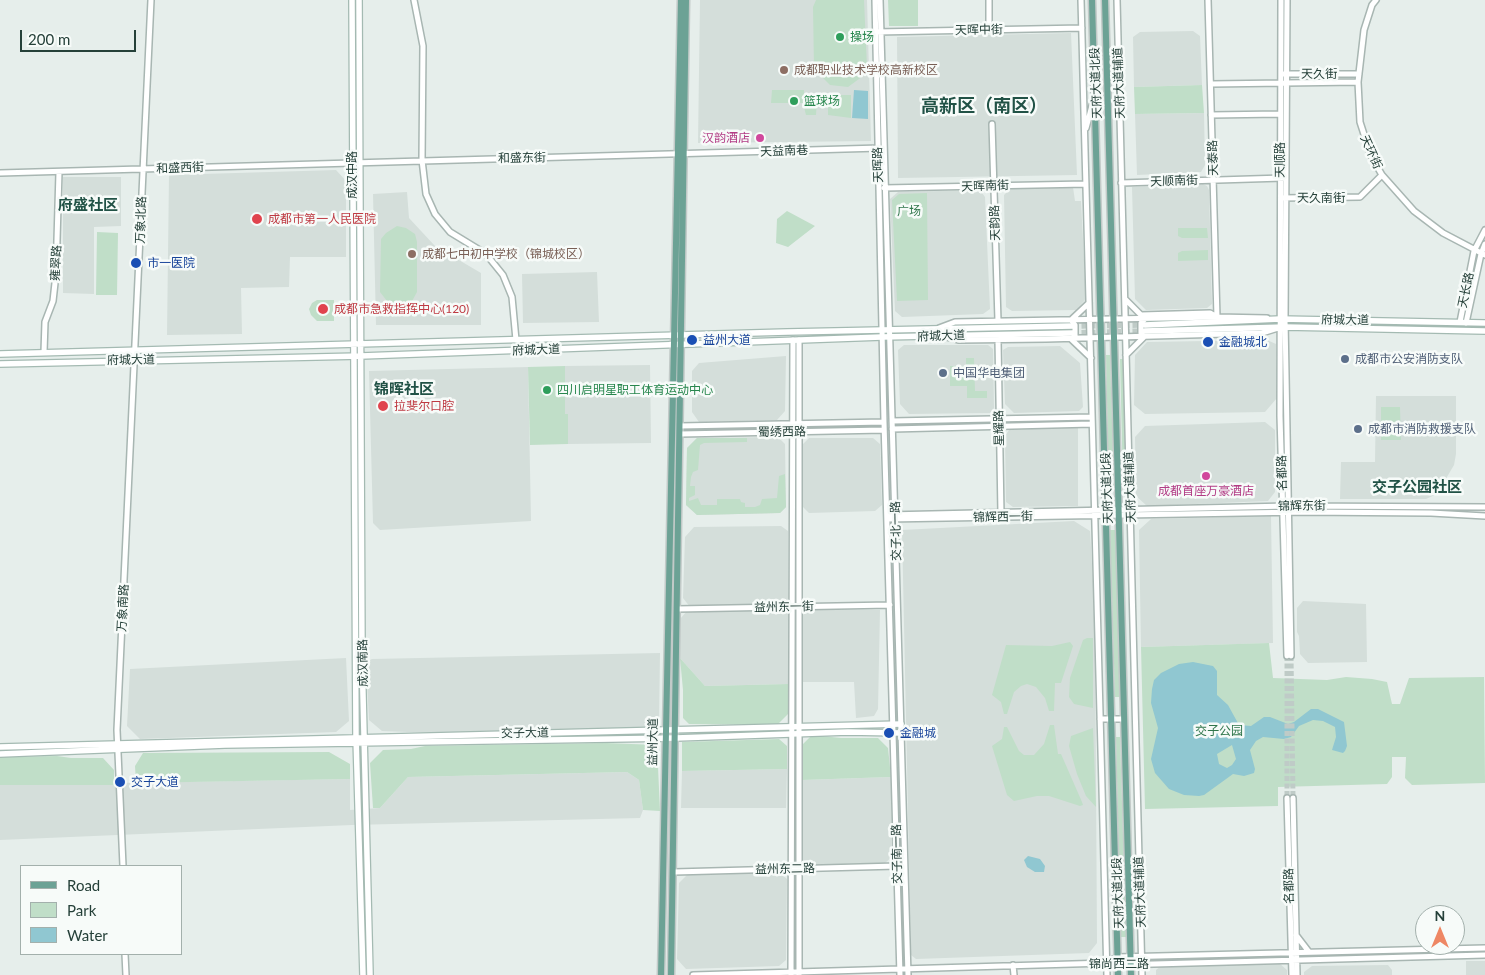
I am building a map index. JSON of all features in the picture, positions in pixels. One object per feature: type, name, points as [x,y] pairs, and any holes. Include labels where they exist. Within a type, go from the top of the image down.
[{"type":"main road","name":"成汉中路","points":[[352,0],[354,351]]},
{"type":"main road","name":"成汉中路","points":[[359,0],[361,350]]},
{"type":"main road","name":"益州大道","points":[[671,975],[682,344],[681,0]]},
{"type":"main road","name":"益州大道","points":[[661,975],[673,335],[686,0]]},
{"type":"main road","name":"天府大道北段","points":[[1092,0],[1118,975]]},
{"type":"main road","name":"天府大道北段","points":[[1105,0],[1131,975]]},
{"type":"main road","name":"府城大道","points":[[1145,328],[1282,319],[1485,323]]},
{"type":"main road","name":"府城大道","points":[[0,364],[354,351],[516,340],[682,334],[939,328],[1072,330]]},
{"type":"main road","name":"府城大道","points":[[1145,328],[1485,331]]},
{"type":"main road","name":"府城大道","points":[[0,354],[134,349],[354,351],[682,344],[1072,330]]},
{"type":"main road","name":"成汉南路","points":[[361,350],[364,739],[370,975]]},
{"type":"main road","name":"成汉南路","points":[[354,351],[356,740],[363,975]]},
{"type":"main road","name":"交子大道","points":[[0,754],[118,751],[364,739],[795,731],[901,724]]},
{"type":"main road","name":"交子大道","points":[[795,731],[898,733]]},
{"type":"main road","name":"交子大道","points":[[0,747],[356,740]]},
{"type":"street","name":"万象北路","points":[[134,349],[151,0]]},
{"type":"street","points":[[414,0],[422,46],[422,160],[426,194],[435,214],[450,232],[486,254],[503,275],[512,297],[516,340]]},
{"type":"street","name":"天晖路","points":[[875,0],[878,32],[882,329]]},
{"type":"street","name":"天晖路","points":[[878,32],[880,0]]},
{"type":"street","points":[[989,0],[989,30]]},
{"type":"street","points":[[1081,0],[1107,975]]},
{"type":"street","name":"天府大道辅道","points":[[1117,0],[1142,975]]},
{"type":"street","name":"天泰路","points":[[1208,0],[1217,316]]},
{"type":"street","name":"天顺路","points":[[1281,0],[1283,74],[1286,82],[1282,319]]},
{"type":"street","name":"天顺路","points":[[1283,178],[1280,82],[1283,74],[1287,0]]},
{"type":"street","name":"天环街","points":[[1376,0],[1372,5],[1364,30],[1358,82],[1360,122],[1371,156],[1382,175],[1414,211],[1443,233],[1483,255]]},
{"type":"street","name":"天晖中街","points":[[878,32],[1082,28]]},
{"type":"street","name":"天久街","points":[[1283,74],[1359,74]]},
{"type":"street","name":"天久街","points":[[1211,84],[1358,82]]},
{"type":"street","points":[[1084,134],[1094,97]]},
{"type":"street","points":[[1211,115],[1280,114]]},
{"type":"street","name":"天韵路","points":[[992,124],[998,321]]},
{"type":"street","name":"天益南巷","points":[[681,155],[880,148]]},
{"type":"street","name":"天晖路","points":[[880,148],[884,188],[889,329]]},
{"type":"street","name":"和盛东街","points":[[359,162],[681,155]]},
{"type":"street","name":"和盛西街","points":[[0,173],[359,162]]},
{"type":"street","name":"雍翠路","points":[[44,352],[45,322],[52,301],[56,274],[59,172]]},
{"type":"street","name":"天久南街","points":[[1283,198],[1360,197],[1382,175]]},
{"type":"street","name":"天顺南街","points":[[1122,182],[1283,178]]},
{"type":"street","name":"天晖南街","points":[[884,188],[1086,184]]},
{"type":"street","name":"天长路","points":[[1463,323],[1474,251],[1485,230]]},
{"type":"street","name":"天长路","points":[[1463,323],[1485,244]]},
{"type":"street","points":[[1125,299],[1141,315],[1210,313],[1217,316]]},
{"type":"street","points":[[1072,330],[1089,302]]},
{"type":"street","points":[[939,328],[955,322],[998,321],[1072,330],[1090,338],[1126,338],[1145,328],[1217,316],[1253,316],[1282,319]]},
{"type":"street","points":[[942,336],[960,340],[998,340],[1072,330],[1090,320],[1114,319],[1125,319],[1145,328]]},
{"type":"street","name":"名都路","points":[[1282,319],[1289,656]]},
{"type":"street","points":[[1126,355],[1145,328]]},
{"type":"street","name":"交子北一路","points":[[882,329],[894,725],[898,733]]},
{"type":"street","name":"交子北一路","points":[[889,329],[901,724],[898,733]]},
{"type":"street","points":[[1072,330],[1090,358]]},
{"type":"street","points":[[791,973],[796,607],[796,340]]},
{"type":"street","name":"星耀路","points":[[998,340],[1001,515]]},
{"type":"street","name":"万象南路","points":[[123,865],[118,744],[134,349]]},
{"type":"street","points":[[892,421],[1092,417]]},
{"type":"street","name":"蜀绣西路","points":[[680,426],[884,422]]},
{"type":"street","points":[[892,429],[1092,424]]},
{"type":"street","name":"蜀绣西路","points":[[680,434],[884,430]]},
{"type":"street","name":"锦辉东街","points":[[1119,513],[1130,509],[1285,506],[1485,507]]},
{"type":"street","points":[[1469,516],[1467,512],[1470,506]]},
{"type":"street","name":"锦辉东街","points":[[1119,513],[1130,516],[1286,513],[1431,513],[1485,516]]},
{"type":"street","name":"锦辉西一街","points":[[887,517],[1119,513]]},
{"type":"street","name":"益州东一街","points":[[677,610],[890,605]]},
{"type":"street","points":[[1100,720],[1124,719]]},
{"type":"street","points":[[795,731],[799,869],[799,973]]},
{"type":"street","name":"交子南一路","points":[[898,733],[897,866],[900,972]]},
{"type":"street","name":"交子南一路","points":[[898,733],[908,972]]},
{"type":"street","name":"名都路","points":[[1292,975],[1290,798],[1295,933]]},
{"type":"street","name":"益州东二路","points":[[674,872],[897,866]]},
{"type":"street","points":[[1295,933],[1300,942],[1310,952]]},
{"type":"street","points":[[1295,933],[1293,956],[1297,975]]},
{"type":"street","points":[[1131,961],[1142,957],[1293,956],[1310,952],[1485,948]]},
{"type":"street","points":[[1378,950],[1380,954],[1378,959]]},
{"type":"street","points":[[125,955],[126,975]]},
{"type":"street","name":"锦尚西二路","points":[[1117,961],[1131,961],[1142,964],[1293,956],[1312,961],[1485,955]]},
{"type":"street","points":[[1106,963],[1117,961]]},
{"type":"street","name":"锦尚西二路","points":[[693,975],[908,972],[1013,965],[1106,963]]},
{"type":"street","points":[[1013,965],[1014,975]]},
{"type":"shaded area","name":"成都职业技术学校高新校区","points":[[700,0],[867,0],[871,141],[698,143]]},
{"type":"shaded area","points":[[1193,31],[1200,36],[1202,85],[1134,87],[1133,37],[1140,32]]},
{"type":"shaded area","points":[[1071,33],[1077,175],[898,178],[897,37]]},
{"type":"shaded area","points":[[1204,113],[1205,165],[1201,172],[1137,175],[1135,114]]},
{"type":"shaded area","name":"成都市第一人民医院","points":[[336,170],[346,181],[346,257],[290,257],[289,287],[241,288],[242,334],[167,335],[169,175]]},
{"type":"shaded area","points":[[63,177],[121,177],[121,226],[94,227],[94,294],[63,293]]},
{"type":"shaded area","points":[[1203,184],[1209,190],[1212,304],[1207,308],[1146,310],[1135,299],[1132,187]]},
{"type":"shaded area","points":[[1073,187],[1075,201],[1081,201],[1086,299],[1076,310],[1012,311],[1006,307],[1004,195],[1010,189]]},
{"type":"shaded area","points":[[980,190],[985,197],[990,309],[983,314],[902,317],[895,311],[890,199],[898,192]]},
{"type":"shaded area","name":"成都七中初中学校（锦城校区）","points":[[407,192],[409,218],[435,246],[481,273],[481,325],[376,325],[373,194]]},
{"type":"shaded area","points":[[597,272],[599,322],[523,323],[522,274]]},
{"type":"shaded area","points":[[1267,340],[1276,344],[1277,398],[1265,412],[1145,414],[1134,405],[1135,355],[1147,342]]},
{"type":"shaded area","points":[[904,345],[988,345],[993,349],[994,408],[990,413],[909,414],[900,404],[898,350]]},
{"type":"shaded area","points":[[1060,346],[1080,363],[1083,407],[1079,411],[1014,413],[1005,404],[1003,350],[1008,347]]},
{"type":"shaded area","points":[[786,356],[785,411],[777,420],[699,422],[692,412],[692,371],[699,363]]},
{"type":"shaded area","points":[[650,365],[651,443],[568,444],[568,414],[565,414],[565,366]]},
{"type":"shaded area","points":[[528,367],[531,521],[380,530],[373,523],[369,371]]},
{"type":"shaded area","points":[[1376,396],[1456,396],[1456,454],[1454,465],[1437,494],[1426,499],[1340,499],[1341,462],[1375,462]]},
{"type":"shaded area","points":[[1265,422],[1275,430],[1275,492],[1268,501],[1147,506],[1136,496],[1135,437],[1145,426]]},
{"type":"shaded area","points":[[1078,427],[1078,506],[1013,507],[1006,502],[1005,436],[1009,430]]},
{"type":"shaded area","points":[[778,437],[785,444],[786,507],[780,513],[697,515],[686,505],[687,448],[697,438]]},
{"type":"shaded area","points":[[809,438],[873,438],[880,444],[882,505],[875,511],[809,513],[803,507],[802,445]]},
{"type":"shaded area","points":[[1271,516],[1273,643],[1141,647],[1139,530],[1151,519]]},
{"type":"shaded area","points":[[1074,521],[1090,531],[1095,615],[1097,943],[1089,953],[916,959],[911,955],[902,530]]},
{"type":"shaded area","points":[[781,526],[788,531],[788,600],[785,604],[690,607],[683,598],[685,537],[694,527]]},
{"type":"shaded area","points":[[1303,601],[1366,604],[1367,662],[1308,663],[1300,654],[1297,632],[1297,608]]},
{"type":"shaded area","points":[[785,609],[789,614],[788,684],[705,686],[680,658],[680,619],[687,611]]},
{"type":"shaded area","points":[[808,609],[880,610],[878,709],[874,716],[856,718],[854,682],[802,682],[803,615]]},
{"type":"shaded area","points":[[660,653],[659,722],[652,728],[434,733],[382,731],[369,720],[366,662],[372,659]]},
{"type":"shaded area","points":[[346,658],[349,721],[336,732],[140,739],[127,726],[130,669]]},
{"type":"shaded area","points":[[787,769],[786,808],[681,808],[682,771]]},
{"type":"shaded area","points":[[627,772],[639,780],[643,810],[640,818],[352,825],[0,840],[0,785],[350,779],[350,810],[380,808],[408,777]]},
{"type":"shaded area","points":[[891,777],[893,856],[885,863],[805,865],[801,861],[802,780]]},
{"type":"shaded area","points":[[780,873],[787,879],[786,960],[779,966],[686,969],[677,959],[679,883],[687,875]]},
{"type":"shaded area","points":[[1466,961],[1485,961],[1485,975],[1466,975]]},
{"type":"shaded area","points":[[1279,963],[1287,970],[1287,975],[1156,975],[1156,970],[1161,966]]},
{"type":"shaded area","points":[[1388,965],[1392,970],[1392,975],[1304,975],[1304,972],[1312,966]]},
{"type":"green space","name":"操场","points":[[816,0],[864,0],[867,67],[863,76],[848,87],[830,85],[814,69],[813,7]]},
{"type":"green space","points":[[888,0],[918,0],[918,26],[889,26]]},
{"type":"green space","points":[[1202,85],[1204,113],[1135,114],[1134,87]]},
{"type":"green space","name":"篮球场","points":[[772,90],[804,90],[804,99],[817,100],[816,115],[806,115],[803,103],[771,103]]},
{"type":"green space","points":[[828,95],[851,95],[851,118],[828,115]]},
{"type":"green space","name":"广场","points":[[927,193],[928,300],[897,301],[892,200],[899,194]]},
{"type":"green space","points":[[787,211],[815,226],[788,247],[776,243],[777,219]]},
{"type":"green space","points":[[397,226],[406,228],[415,234],[417,242],[417,292],[411,303],[398,306],[387,301],[380,292],[381,239],[386,233]]},
{"type":"green space","points":[[1178,228],[1207,228],[1208,238],[1182,238],[1178,236]]},
{"type":"green space","points":[[97,232],[118,233],[117,295],[96,295]]},
{"type":"green space","points":[[1208,250],[1208,260],[1178,261],[1178,253],[1182,251]]},
{"type":"green space","points":[[317,300],[334,300],[334,321],[317,321],[311,315],[309,309],[312,303]]},
{"type":"green space","points":[[1106,355],[1110,355],[1114,488],[1109,488]]},
{"type":"green space","points":[[966,358],[974,358],[975,391],[987,391],[987,398],[967,398],[967,386],[950,386],[950,366],[966,366]]},
{"type":"green space","points":[[1120,359],[1126,359],[1129,485],[1123,486]]},
{"type":"green space","name":"四川启明星职工体育运动中心","points":[[565,366],[565,414],[568,414],[568,444],[530,445],[528,367]]},
{"type":"green space","points":[[1381,407],[1400,407],[1401,440],[1381,440]]},
{"type":"green space","points":[[697,438],[747,438],[747,442],[704,443],[700,445],[698,470],[693,472],[690,486],[695,486],[695,495],[689,498],[689,501],[698,498],[701,505],[717,505],[717,499],[740,499],[741,502],[745,503],[745,507],[755,507],[760,505],[762,499],[777,498],[779,476],[785,474],[786,507],[780,513],[697,515],[686,505],[687,448]]},
{"type":"green space","points":[[1110,530],[1116,530],[1120,697],[1115,697]]},
{"type":"green space","points":[[1093,638],[1093,708],[1074,704],[1069,697],[1070,678],[1083,640]]},
{"type":"green space","points":[[1070,642],[1073,646],[1061,683],[1055,683],[1054,711],[1049,711],[1045,698],[1036,687],[1027,684],[1014,692],[1007,714],[1004,714],[1001,702],[992,695],[1006,645],[1052,646]]},
{"type":"green space","name":"交子公园","points":[[1269,643],[1273,678],[1327,680],[1346,677],[1387,682],[1392,704],[1400,704],[1409,678],[1484,677],[1485,783],[1412,785],[1405,778],[1406,757],[1392,757],[1392,777],[1387,784],[1278,787],[1278,806],[1145,809],[1141,647]]},
{"type":"green space","points":[[680,658],[705,686],[788,684],[789,713],[777,725],[689,724],[683,718]]},
{"type":"green space","points":[[1050,725],[1054,725],[1058,754],[1061,754],[1083,805],[1080,806],[1049,796],[1037,796],[1014,801],[1007,795],[992,746],[1002,739],[1004,727],[1007,727],[1019,751],[1024,755],[1034,755],[1044,744]]},
{"type":"green space","points":[[1093,728],[1096,807],[1086,796],[1069,746],[1071,736]]},
{"type":"green space","points":[[812,735],[841,738],[878,738],[888,748],[891,777],[802,780],[801,746]]},
{"type":"green space","points":[[1116,737],[1120,737],[1126,937],[1121,937]]},
{"type":"green space","points":[[779,739],[787,746],[787,769],[682,771],[682,742]]},
{"type":"green space","points":[[606,743],[657,745],[660,811],[643,810],[639,780],[627,772],[408,777],[380,808],[373,808],[370,763],[383,750],[411,749],[425,746]]},
{"type":"green space","points":[[329,752],[350,764],[350,779],[136,783],[135,766],[143,753]]},
{"type":"green space","points":[[57,756],[103,758],[114,770],[114,785],[0,785],[0,757]]},
{"type":"water","points":[[854,90],[868,91],[868,119],[852,118]]},
{"type":"water","points":[[1193,662],[1213,666],[1217,671],[1217,695],[1228,705],[1239,725],[1251,726],[1264,717],[1270,717],[1288,724],[1294,722],[1311,709],[1318,709],[1344,722],[1347,746],[1345,751],[1343,753],[1332,750],[1336,737],[1335,727],[1323,721],[1313,720],[1299,726],[1291,737],[1284,739],[1263,737],[1256,741],[1250,750],[1255,769],[1254,773],[1244,776],[1233,774],[1204,795],[1199,796],[1184,795],[1169,789],[1155,773],[1151,759],[1158,728],[1151,703],[1152,689],[1154,680],[1161,673],[1179,664]],"holes":[[[1232,745],[1236,759],[1227,768],[1219,764],[1217,754]]]},
{"type":"water","points":[[1028,856],[1040,859],[1045,866],[1044,872],[1035,872],[1027,867],[1024,860]]},
{"type":"tunnel","points":[[1073,326],[1145,325]]},
{"type":"tunnel","points":[[1073,333],[1145,331]]},
{"type":"tunnel","points":[[1287,656],[1287,798]]},
{"type":"tunnel","points":[[1291,656],[1293,798]]},
{"type":"place","name":"操场","points":[[840,37]]},
{"type":"place","name":"成都职业技术学校高新校区","points":[[784,70]]},
{"type":"place","name":"篮球场","points":[[794,101]]},
{"type":"place","name":"汉韵酒店","points":[[760,138]]},
{"type":"place","name":"成都市第一人民医院","points":[[257,219]]},
{"type":"place","name":"成都七中初中学校（锦城校区）","points":[[412,254]]},
{"type":"place","name":"市一医院","points":[[136,263]]},
{"type":"place","name":"成都市急救指挥中心(120)","points":[[323,309]]},
{"type":"place","name":"益州大道","points":[[692,340]]},
{"type":"place","name":"金融城北","points":[[1208,342]]},
{"type":"place","name":"成都市公安消防支队","points":[[1345,359]]},
{"type":"place","name":"中国华电集团","points":[[943,373]]},
{"type":"place","name":"四川启明星职工体育运动中心","points":[[547,390]]},
{"type":"place","name":"拉斐尔口腔","points":[[383,406]]},
{"type":"place","name":"成都市消防救援支队","points":[[1358,429]]},
{"type":"place","name":"成都首座万豪酒店","points":[[1206,476]]},
{"type":"place","name":"金融城","points":[[889,733]]},
{"type":"place","name":"交子大道","points":[[120,782]]},
{"type":"district","name":"高新区（南区）","points":[[984,106]]},
{"type":"district","name":"府盛社区","points":[[88,205]]},
{"type":"district","name":"锦晖社区","points":[[404,389]]},
{"type":"district","name":"交子公园社区","points":[[1417,487]]}]
